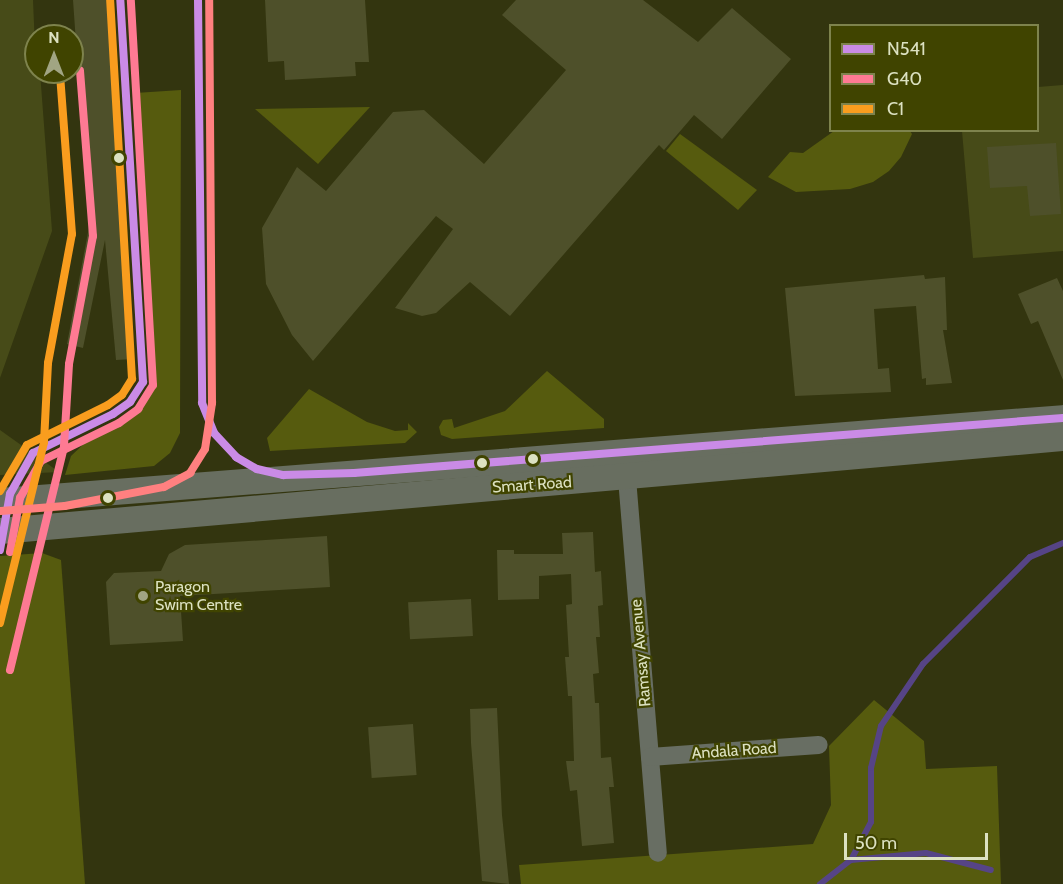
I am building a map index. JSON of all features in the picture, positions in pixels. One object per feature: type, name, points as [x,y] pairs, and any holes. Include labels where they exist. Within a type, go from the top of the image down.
[{"type":"main road","name":"Smart Road","points":[[0,531],[244,507],[1063,418]]},
{"type":"main road","name":"Smart Road","points":[[0,501],[626,466],[1063,438]]},
{"type":"street","name":"Ramsay Avenue","points":[[626,466],[658,853]]},
{"type":"street","name":"Andala Road","points":[[650,757],[819,745]]},
{"type":"shaded area","points":[[0,0],[33,0],[34,24],[24,24],[24,84],[41,84],[52,231],[0,378]]},
{"type":"shaded area","points":[[1063,85],[1063,251],[973,258],[962,132],[1039,132],[1039,87]]},
{"type":"shaded area","points":[[181,90],[180,433],[170,453],[154,466],[65,475],[71,456],[92,436],[120,425],[141,410],[154,382],[135,93]]},
{"type":"shaded area","points":[[370,107],[318,164],[255,109]]},
{"type":"shaded area","points":[[833,132],[911,132],[912,134],[901,157],[889,171],[873,182],[850,189],[796,192],[768,177],[790,152],[803,153]]},
{"type":"shaded area","points":[[680,134],[757,190],[738,210],[666,151]]},
{"type":"shaded area","points":[[547,371],[604,419],[604,428],[452,439],[441,435],[439,427],[443,420],[452,419],[454,428],[505,411]]},
{"type":"shaded area","points":[[309,389],[367,422],[395,431],[408,430],[408,423],[417,432],[405,443],[270,451],[267,438]]},
{"type":"shaded area","points":[[0,430],[59,472],[0,475]]},
{"type":"shaded area","points":[[42,553],[61,560],[85,884],[0,884],[0,556]]},
{"type":"shaded area","points":[[874,700],[924,741],[926,769],[997,766],[1001,884],[521,884],[519,865],[813,844],[831,805],[829,746]]},
{"type":"building","points":[[73,0],[110,0],[133,359],[116,360],[105,240],[83,348],[67,344],[89,227],[79,84],[84,84],[84,24],[75,24]]},
{"type":"building","points":[[265,0],[365,0],[369,62],[355,62],[356,76],[285,80],[284,61],[268,62]]},
{"type":"building","points":[[516,0],[643,0],[698,42],[732,8],[791,59],[722,139],[694,115],[664,150],[659,145],[510,316],[470,282],[436,313],[422,316],[395,308],[453,229],[436,216],[313,361],[292,335],[266,284],[262,228],[297,167],[326,191],[393,112],[424,110],[484,164],[566,70],[502,15]]},
{"type":"building","points":[[1056,143],[1061,214],[1030,216],[1027,186],[990,188],[987,147]]},
{"type":"building","points":[[924,275],[925,279],[945,277],[947,330],[943,330],[952,383],[926,385],[926,378],[922,379],[916,306],[874,309],[878,369],[889,368],[891,392],[795,396],[785,288]]},
{"type":"building","points":[[1057,278],[1063,291],[1063,380],[1038,321],[1031,324],[1018,294]]},
{"type":"building","points":[[593,532],[595,572],[601,571],[603,605],[598,606],[600,637],[596,637],[599,673],[593,674],[595,703],[599,703],[601,758],[611,757],[614,787],[609,787],[614,843],[582,846],[577,790],[570,791],[566,761],[574,761],[572,696],[568,696],[565,657],[569,657],[566,605],[572,604],[571,574],[539,576],[539,599],[498,600],[497,550],[514,550],[514,554],[563,554],[562,533]]},
{"type":"building","points":[[327,536],[330,587],[180,596],[183,641],[110,645],[106,582],[114,573],[161,571],[169,554],[185,545]]},
{"type":"building","points":[[471,599],[473,636],[410,639],[408,602]]},
{"type":"building","points":[[497,708],[502,815],[509,884],[482,881],[471,743],[470,709]]},
{"type":"building","points":[[413,724],[417,775],[372,778],[368,727]]},
{"type":"waterway","points":[[820,884],[851,860],[871,822],[871,768],[881,726],[923,664],[1030,557],[1063,543]]},
{"type":"waterway","points":[[851,860],[926,853],[991,870]]},
{"type":"transit line","name":"N541","points":[[0,550],[10,494],[33,453],[113,414],[130,402],[143,382],[120,0]]},
{"type":"transit line","name":"G40","points":[[10,552],[20,498],[41,461],[119,423],[138,409],[153,385],[131,0]]},
{"type":"transit line","name":"N541","points":[[198,0],[202,403],[214,433],[236,457],[257,469],[283,475],[354,473],[1063,418]]},
{"type":"transit line","points":[[1,511],[65,506],[164,487],[190,473],[205,449],[212,403],[209,0]]},
{"type":"transit line","name":"C1","points":[[0,491],[27,445],[108,405],[122,395],[132,379],[110,1]]},
{"type":"transit line","name":"C1","points":[[0,623],[44,442],[48,363],[72,234],[61,84]]},
{"type":"transit line","name":"G40","points":[[10,670],[64,446],[69,364],[93,236],[81,84]]},
{"type":"place","name":"Paragon Swim Centre","points":[[143,596]]}]
